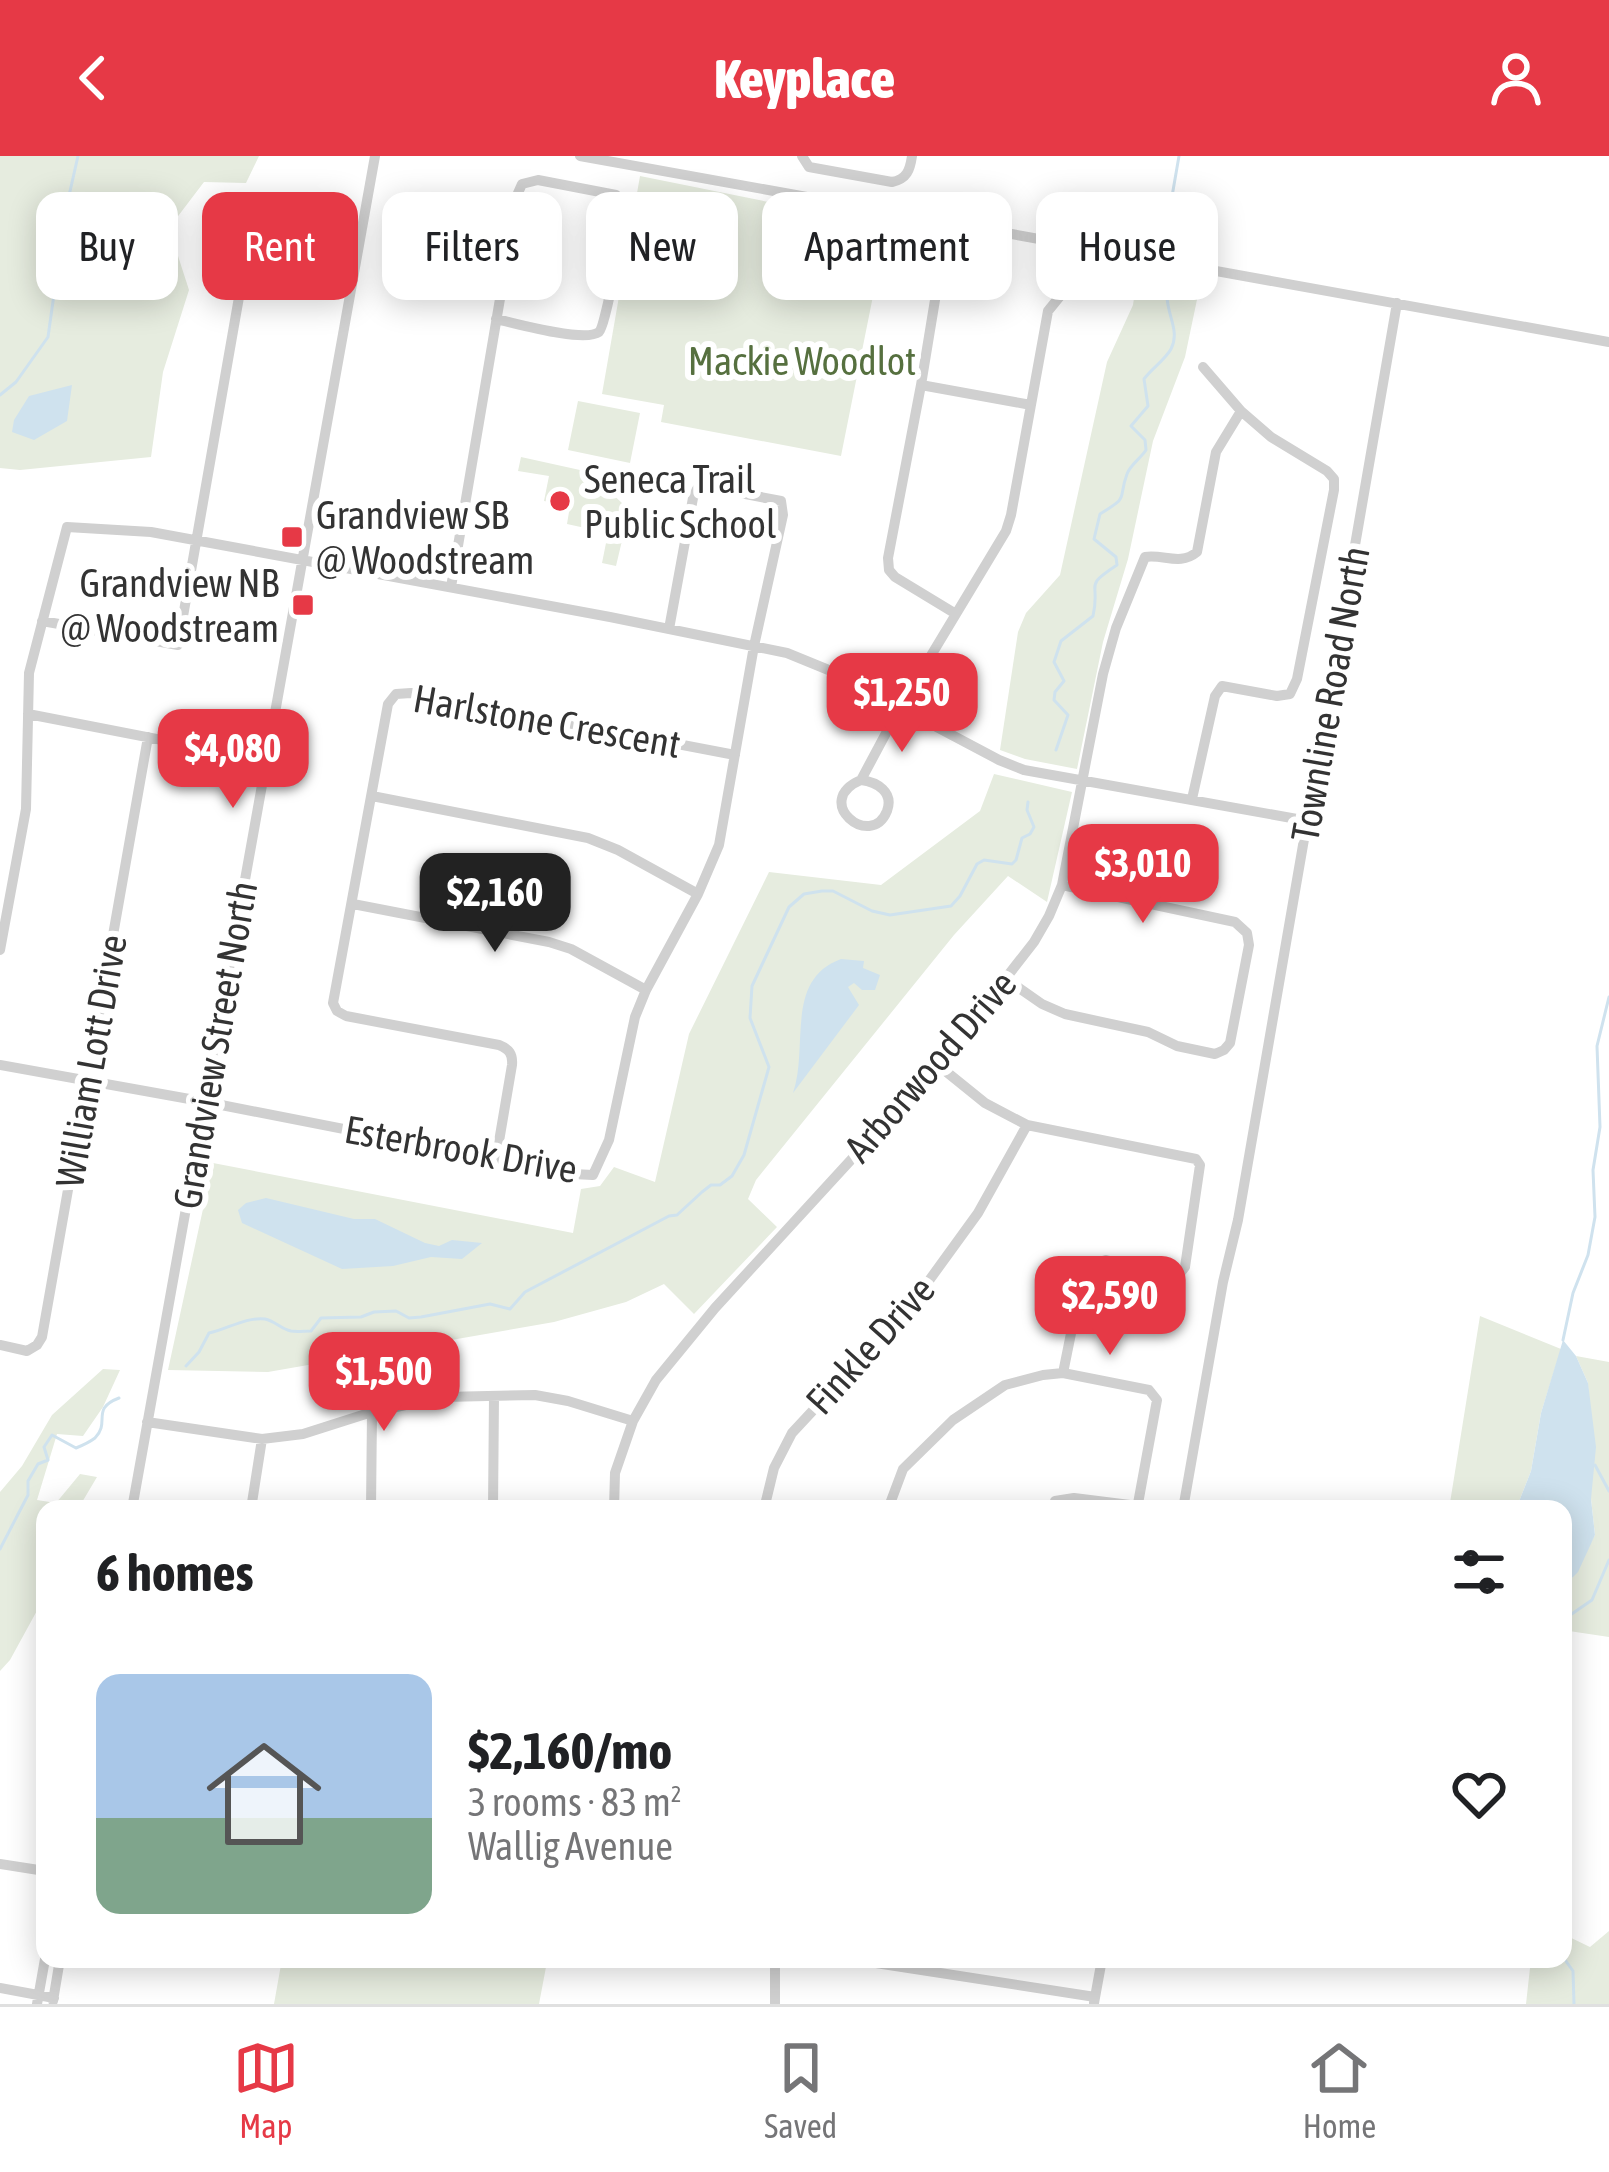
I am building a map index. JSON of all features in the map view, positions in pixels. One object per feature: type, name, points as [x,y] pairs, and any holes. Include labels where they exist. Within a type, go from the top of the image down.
[{"type":"street","name":"Grandview Street North","points":[[134,1500],[374,156]]},
{"type":"street","points":[[580,156],[784,192]]},
{"type":"street","points":[[802,156],[809,167],[892,182],[907,174],[912,156]]},
{"type":"street","points":[[452,587],[496,320],[518,193],[522,184],[538,180],[622,200],[604,325],[599,332],[583,337],[496,320]]},
{"type":"street","points":[[1012,233],[1609,342]]},
{"type":"street","points":[[42,621],[178,645],[237,300]]},
{"type":"street","points":[[935,300],[888,558],[895,577],[956,614]]},
{"type":"street","points":[[861,780],[874,782],[886,794],[884,816],[872,825],[850,821],[842,801],[848,788],[861,780],[1006,531],[1048,311],[1057,300]]},
{"type":"street","name":"Townline Road North","points":[[1185,1500],[1238,1220],[1397,303]]},
{"type":"street","points":[[1192,799],[1215,696],[1222,686],[1276,696],[1290,694],[1297,679],[1334,490],[1334,479],[1327,471],[1271,437],[1203,367]]},
{"type":"street","points":[[921,386],[1031,405]]},
{"type":"street","name":"Arborwood Drive","points":[[614,1500],[615,1473],[633,1421],[683,1344],[938,1065],[1034,942],[1062,884],[1116,628],[1145,557],[1180,561],[1197,552],[1216,452],[1241,411]]},
{"type":"street","name":"Esterbrook Drive","points":[[0,1065],[573,1174],[593,1174],[609,1140],[628,1047],[646,990],[719,845],[784,507],[781,501],[704,486],[697,489],[669,629]]},
{"type":"street","points":[[0,950],[26,809],[29,673],[67,527],[151,532],[787,653],[1024,770],[1308,821]]},
{"type":"street","name":"Harlstone Crescent","points":[[496,1159],[512,1065],[510,1051],[346,1016],[334,1007],[388,704],[403,692],[735,755]]},
{"type":"street","points":[[28,714],[265,760]]},
{"type":"street","name":"William Lott Drive","points":[[0,1345],[27,1351],[42,1337],[148,737]]},
{"type":"street","points":[[372,796],[588,838],[698,894]]},
{"type":"street","points":[[1006,979],[1065,1014],[1148,1032],[1177,1046],[1215,1054],[1230,1043],[1249,945],[1244,928],[1235,922],[1062,884]]},
{"type":"street","points":[[352,904],[549,942],[646,990]]},
{"type":"street","points":[[938,1065],[985,1103],[1027,1125],[1196,1159],[1200,1165],[1185,1267],[1172,1276],[1106,1260],[1088,1266],[1063,1373]]},
{"type":"street","name":"Finkle Drive","points":[[766,1500],[774,1468],[792,1433],[912,1304],[978,1214],[1027,1125]]},
{"type":"street","points":[[891,1500],[903,1469],[964,1412],[1005,1385],[1063,1373],[1155,1395],[1139,1500]]},
{"type":"street","points":[[147,1423],[262,1439],[303,1434],[372,1412],[444,1397],[535,1395],[633,1421]]},
{"type":"street","points":[[493,1500],[494,1396]]},
{"type":"street","points":[[371,1500],[372,1412]]},
{"type":"street","points":[[252,1500],[262,1439]]},
{"type":"street","points":[[0,1864],[36,1870]]},
{"type":"street","points":[[38,2000],[43,1968]]},
{"type":"street","points":[[0,1988],[53,2001],[58,1968]]},
{"type":"street","points":[[775,1968],[775,2004]]},
{"type":"street","points":[[904,1968],[1094,2000],[1100,1968]]},
{"type":"green space","points":[[0,156],[259,156],[246,183],[204,182],[178,216],[178,192],[36,192],[36,300],[178,300],[178,256],[189,290],[163,372],[151,457],[0,468]]},
{"type":"green space","points":[[640,176],[719,192],[637,192]]},
{"type":"green space","name":"Mackie Woodlot","points":[[738,196],[762,201],[762,300],[872,300],[841,456],[661,422],[664,405],[602,394],[618,300],[738,300]]},
{"type":"green space","points":[[1134,300],[1197,300],[1185,357],[1153,441],[1077,769],[1000,750],[1018,632],[1026,613],[1060,575],[1107,362]]},
{"type":"green space","points":[[578,401],[640,413],[630,463],[568,450]]},
{"type":"green space","points":[[521,457],[589,472],[623,504],[625,528],[616,566],[602,563],[608,533],[567,524],[570,506],[544,501],[549,476],[518,471]]},
{"type":"green space","points":[[994,774],[1072,792],[1047,902],[1008,876],[954,935],[756,1180],[748,1199],[777,1227],[694,1314],[664,1284],[626,1302],[554,1322],[268,1372],[168,1370],[213,1163],[573,1233],[581,1189],[600,1186],[614,1167],[655,1182],[689,1034],[769,872],[881,885],[980,811]]},
{"type":"green space","points":[[1480,1316],[1561,1349],[1520,1500],[1450,1500]]},
{"type":"green space","points":[[1576,1356],[1609,1362],[1609,1637],[1572,1631],[1572,1578],[1595,1535],[1588,1383]]},
{"type":"green space","points":[[103,1369],[120,1370],[83,1436],[57,1434],[36,1500],[36,1612],[0,1671],[0,1492],[22,1466],[52,1415]]},
{"type":"green space","points":[[80,1474],[97,1477],[83,1500],[58,1500]]},
{"type":"green space","points":[[1609,1931],[1609,2004],[1526,2004],[1530,1968],[1572,1968],[1572,1938],[1590,1947]]},
{"type":"green space","points":[[280,1968],[546,1968],[539,2004],[274,2004]]},
{"type":"water","points":[[72,385],[67,421],[34,440],[12,432],[29,396]]},
{"type":"water","points":[[841,959],[864,961],[863,968],[880,975],[875,990],[862,990],[854,983],[848,987],[859,1005],[793,1093],[805,998],[823,969]]},
{"type":"water","points":[[266,1198],[354,1219],[375,1219],[439,1246],[452,1240],[482,1243],[462,1259],[431,1257],[393,1266],[342,1269],[242,1223],[238,1210]]},
{"type":"water","points":[[1563,1340],[1588,1383],[1596,1447],[1591,1499],[1595,1535],[1572,1578],[1572,1500],[1520,1500],[1531,1471],[1541,1413]]},
{"type":"waterway","points":[[0,395],[16,382],[48,337],[78,156]]},
{"type":"waterway","points":[[1173,192],[1179,156]]},
{"type":"waterway","points":[[1056,750],[1068,715],[1054,700],[1064,681],[1054,662],[1061,641],[1093,616],[1096,582],[1117,565],[1116,557],[1094,539],[1100,514],[1120,500],[1128,471],[1146,450],[1145,440],[1131,426],[1148,406],[1144,379],[1174,342],[1168,300]]},
{"type":"waterway","points":[[186,1366],[209,1333],[250,1320],[265,1319],[291,1331],[311,1331],[321,1318],[374,1312],[396,1311],[409,1318],[490,1304],[510,1309],[525,1292],[677,1215],[711,1185],[732,1176],[744,1155],[769,1067],[750,1018],[752,986],[789,907],[804,894],[822,891],[833,891],[890,915],[951,906],[977,864],[1016,860],[1022,838],[1034,827],[1028,802]]},
{"type":"waterway","points":[[1563,1340],[1595,1217],[1593,1170],[1600,1127],[1597,1046],[1609,997]]},
{"type":"waterway","points":[[0,1549],[28,1495],[28,1481],[38,1464],[48,1460],[44,1447],[52,1435],[76,1448],[89,1442],[99,1432],[105,1407],[119,1398]]},
{"type":"waterway","points":[[1595,1465],[1609,1491]]},
{"type":"waterway","points":[[1572,1614],[1592,1600],[1609,1560]]},
{"type":"waterway","points":[[1571,1968],[1574,2004]]},
{"type":"place","name":"Seneca Trail Public School","points":[[560,501]]},
{"type":"place","name":"Grandview SB @ Woodstream","points":[[292,537]]},
{"type":"place","name":"Grandview NB @ Woodstream","points":[[303,605]]}]
